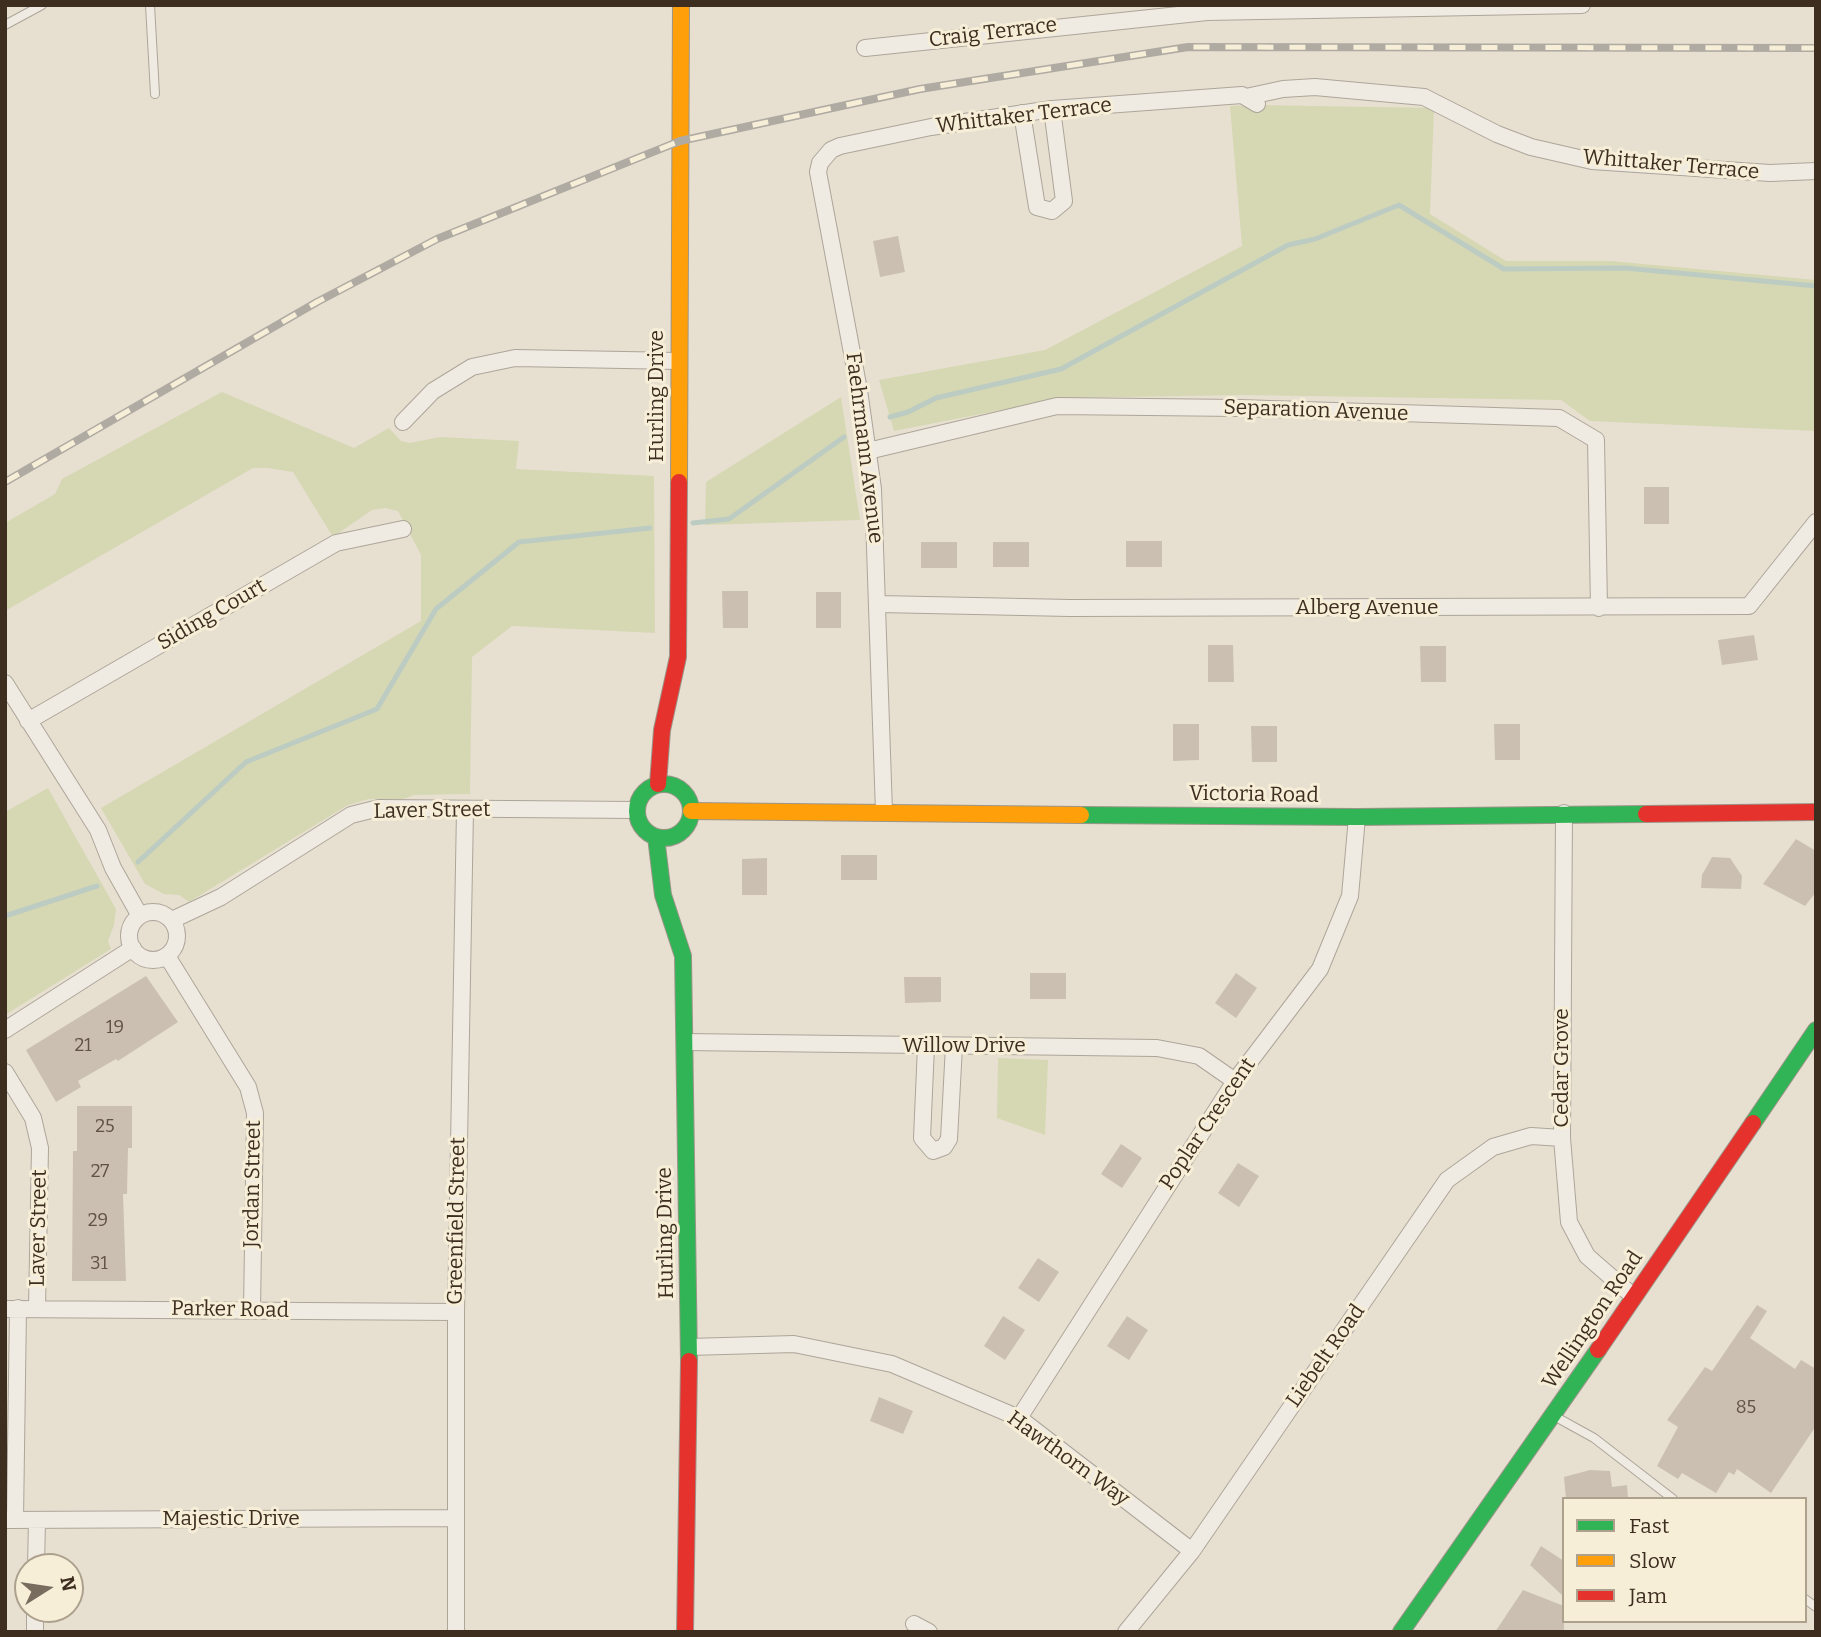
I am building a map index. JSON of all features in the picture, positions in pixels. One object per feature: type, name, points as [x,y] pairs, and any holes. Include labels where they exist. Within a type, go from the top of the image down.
[{"type":"street","name":"Hurling Drive","points":[[658,785],[662,730],[678,657],[681,5]]},
{"type":"street","name":"Craig Terrace","points":[[865,48],[1207,12],[1582,5]]},
{"type":"street","name":"Whittaker Terrace","points":[[818,172],[824,156],[840,146],[931,127],[1052,109],[1242,95],[1251,100],[1283,89],[1315,87],[1424,97],[1508,139],[1592,161],[1770,173],[1816,171]]},
{"type":"street","points":[[1022,113],[1037,207],[1052,211],[1064,201],[1052,109]]},
{"type":"street","name":"Faehrmann Avenue","points":[[818,172],[868,451],[876,517],[884,812]]},
{"type":"street","points":[[403,422],[433,391],[472,367],[515,358],[678,361]]},
{"type":"street","name":"Separation Avenue","points":[[868,451],[1057,406],[1239,408],[1559,418],[1596,440],[1600,608]]},
{"type":"street","name":"Alberg Avenue","points":[[879,604],[1070,608],[1749,606],[1816,522]]},
{"type":"street","name":"Siding Court","points":[[28,721],[335,542],[402,528]]},
{"type":"street","points":[[5,683],[98,831],[113,868],[140,916]]},
{"type":"street","points":[[658,785],[676,787],[689,800],[691,811],[685,828],[678,834],[656,837],[641,826],[637,810],[644,793],[658,785]]},
{"type":"street","name":"Laver Street","points":[[172,920],[221,897],[351,815],[379,808],[637,810]]},
{"type":"street","name":"Greenfield Street","points":[[456,1632],[456,1312],[465,810]]},
{"type":"street","name":"Victoria Road","points":[[691,811],[1357,817],[1816,812]]},
{"type":"street","name":"Cedar Grove","points":[[1564,813],[1562,1138],[1569,1222],[1587,1256],[1634,1297]]},
{"type":"street","name":"Poplar Crescent","points":[[1019,1418],[1234,1081],[1320,969],[1350,896],[1357,817]]},
{"type":"street","name":"Hurling Drive","points":[[656,837],[663,895],[683,956],[689,1347],[685,1632]]},
{"type":"street","points":[[160,913],[172,920],[177,935],[176,944],[167,956],[152,960],[138,954],[133,948],[130,934],[140,916],[160,913]]},
{"type":"street","points":[[5,1030],[133,948]]},
{"type":"street","name":"Jordan Street","points":[[167,956],[248,1087],[255,1113],[252,1310]]},
{"type":"street","name":"Wellington Road","points":[[1401,1632],[1554,1415],[1816,1030]]},
{"type":"street","name":"Willow Drive","points":[[685,1042],[1130,1046],[1181,1050],[1199,1056],[1234,1081]]},
{"type":"street","points":[[926,1046],[922,1138],[933,1151],[944,1147],[950,1139],[954,1046]]},
{"type":"street","name":"Laver Street","points":[[5,1072],[33,1118],[40,1148],[37,1309]]},
{"type":"street","name":"Liebelt Road","points":[[1126,1632],[1192,1551],[1447,1181],[1493,1147],[1531,1136],[1562,1138]]},
{"type":"street","points":[[10,1520],[12,1309]]},
{"type":"street","name":"Parker Road","points":[[12,1309],[456,1312]]},
{"type":"street","name":"Hawthorn Way","points":[[689,1347],[794,1344],[892,1364],[1019,1418],[1192,1551]]},
{"type":"street","name":"Majestic Drive","points":[[10,1520],[456,1518]]},
{"type":"street","points":[[36,1553],[37,1520]]},
{"type":"lane","points":[[5,25],[40,5]]},
{"type":"lane","points":[[150,5],[155,94]]},
{"type":"lane","points":[[1554,1415],[1594,1438],[1670,1497]]},
{"type":"green space","points":[[1230,106],[1434,108],[1430,214],[1506,261],[1611,261],[1816,280],[1816,431],[1590,421],[1561,400],[1241,395],[1063,398],[894,431],[879,380],[1045,350],[1242,246]]},
{"type":"green space","points":[[222,392],[354,448],[389,428],[401,441],[410,443],[440,437],[519,441],[516,469],[654,476],[655,633],[512,626],[472,657],[470,794],[369,799],[348,805],[189,902],[179,895],[164,894],[145,884],[101,808],[421,621],[421,555],[398,511],[385,508],[372,510],[333,537],[293,472],[268,468],[253,468],[5,611],[5,523],[55,494],[62,479]]},
{"type":"green space","points":[[841,397],[860,520],[705,525],[706,482]]},
{"type":"green space","points":[[48,788],[116,909],[108,941],[111,949],[5,1015],[5,812]]},
{"type":"green space","points":[[998,1058],[1048,1060],[1045,1135],[997,1118]]},
{"type":"building","points":[[898,236],[905,272],[880,277],[873,241]]},
{"type":"building","points":[[1644,487],[1669,487],[1669,524],[1644,524]]},
{"type":"building","points":[[1126,541],[1162,541],[1162,567],[1126,567]]},
{"type":"building","points":[[921,542],[957,542],[957,568],[921,568]]},
{"type":"building","points":[[993,542],[1029,542],[1029,567],[993,567]]},
{"type":"building","points":[[722,591],[748,591],[748,628],[723,628]]},
{"type":"building","points":[[816,592],[841,592],[841,628],[816,628]]},
{"type":"building","points":[[1754,635],[1758,660],[1722,665],[1718,640]]},
{"type":"building","points":[[1208,645],[1233,645],[1234,682],[1208,682]]},
{"type":"building","points":[[1420,646],[1446,646],[1446,682],[1421,682]]},
{"type":"building","points":[[1173,724],[1199,724],[1199,760],[1173,761]]},
{"type":"building","points":[[1494,724],[1520,724],[1520,760],[1495,760]]},
{"type":"building","points":[[1251,726],[1277,726],[1277,762],[1252,762]]},
{"type":"building","points":[[1796,839],[1816,851],[1816,892],[1805,906],[1763,884]]},
{"type":"building","points":[[841,855],[877,855],[877,880],[841,880]]},
{"type":"building","points":[[1712,857],[1730,858],[1742,876],[1741,889],[1701,888],[1702,875]]},
{"type":"building","points":[[767,858],[767,895],[742,895],[742,859]]},
{"type":"building","points":[[1030,973],[1066,973],[1066,999],[1030,999]]},
{"type":"building","points":[[1236,973],[1257,988],[1236,1018],[1215,1003]]},
{"type":"building","points":[[146,976],[178,1022],[118,1061],[116,1059],[78,1081],[81,1087],[56,1102],[26,1050]]},
{"type":"building","points":[[904,977],[941,977],[941,1002],[905,1003]]},
{"type":"building","points":[[77,1106],[132,1106],[132,1148],[128,1148],[127,1194],[123,1194],[126,1281],[72,1281],[73,1151],[77,1151]]},
{"type":"building","points":[[1121,1144],[1142,1158],[1122,1188],[1101,1174]]},
{"type":"building","points":[[1238,1163],[1259,1176],[1239,1207],[1218,1193]]},
{"type":"building","points":[[1038,1258],[1059,1272],[1039,1302],[1018,1288]]},
{"type":"building","points":[[1757,1305],[1767,1311],[1750,1338],[1795,1369],[1801,1360],[1816,1369],[1816,1426],[1771,1493],[1737,1469],[1734,1475],[1729,1472],[1716,1493],[1682,1473],[1678,1479],[1657,1466],[1678,1427],[1667,1420],[1705,1367],[1712,1371]]},
{"type":"building","points":[[1003,1316],[1025,1330],[1005,1360],[984,1346]]},
{"type":"building","points":[[1127,1316],[1148,1330],[1129,1360],[1107,1346]]},
{"type":"building","points":[[879,1397],[913,1411],[903,1434],[870,1421]]},
{"type":"building","points":[[1590,1470],[1610,1471],[1612,1487],[1627,1485],[1628,1497],[1566,1497],[1564,1477]]},
{"type":"building","points":[[1541,1546],[1562,1560],[1562,1595],[1530,1565]]},
{"type":"building","points":[[1523,1590],[1562,1605],[1564,1632],[1495,1632]]},
{"type":"waterway","points":[[890,417],[908,412],[936,398],[1061,369],[1288,245],[1315,239],[1399,205],[1504,269],[1625,268],[1816,286]]},
{"type":"waterway","points":[[693,523],[729,519],[844,437]]},
{"type":"waterway","points":[[138,862],[246,762],[377,709],[436,609],[519,542],[650,528]]},
{"type":"waterway","points":[[5,916],[97,886]]},
{"type":"railway","points":[[5,482],[317,302],[437,239],[680,141],[920,89],[1188,47],[1816,48]]},
{"type":"traffic: fast","points":[[664,784],[683,792],[691,811],[683,830],[664,838],[645,830],[637,811],[645,792],[664,784]]},
{"type":"traffic: fast","points":[[1081,815],[1357,817],[1646,814]]},
{"type":"traffic: fast","points":[[656,837],[663,895],[683,956],[689,1361]]},
{"type":"traffic: fast","points":[[1753,1123],[1816,1030]]},
{"type":"traffic: fast","points":[[1401,1632],[1598,1350]]},
{"type":"traffic: slow","points":[[679,482],[681,5]]},
{"type":"traffic: slow","points":[[691,811],[1081,815]]},
{"type":"traffic: jam","points":[[658,784],[662,730],[678,657],[679,482]]},
{"type":"traffic: jam","points":[[1646,814],[1816,812]]},
{"type":"traffic: jam","points":[[1598,1350],[1753,1123]]},
{"type":"traffic: jam","points":[[685,1632],[689,1361]]}]
